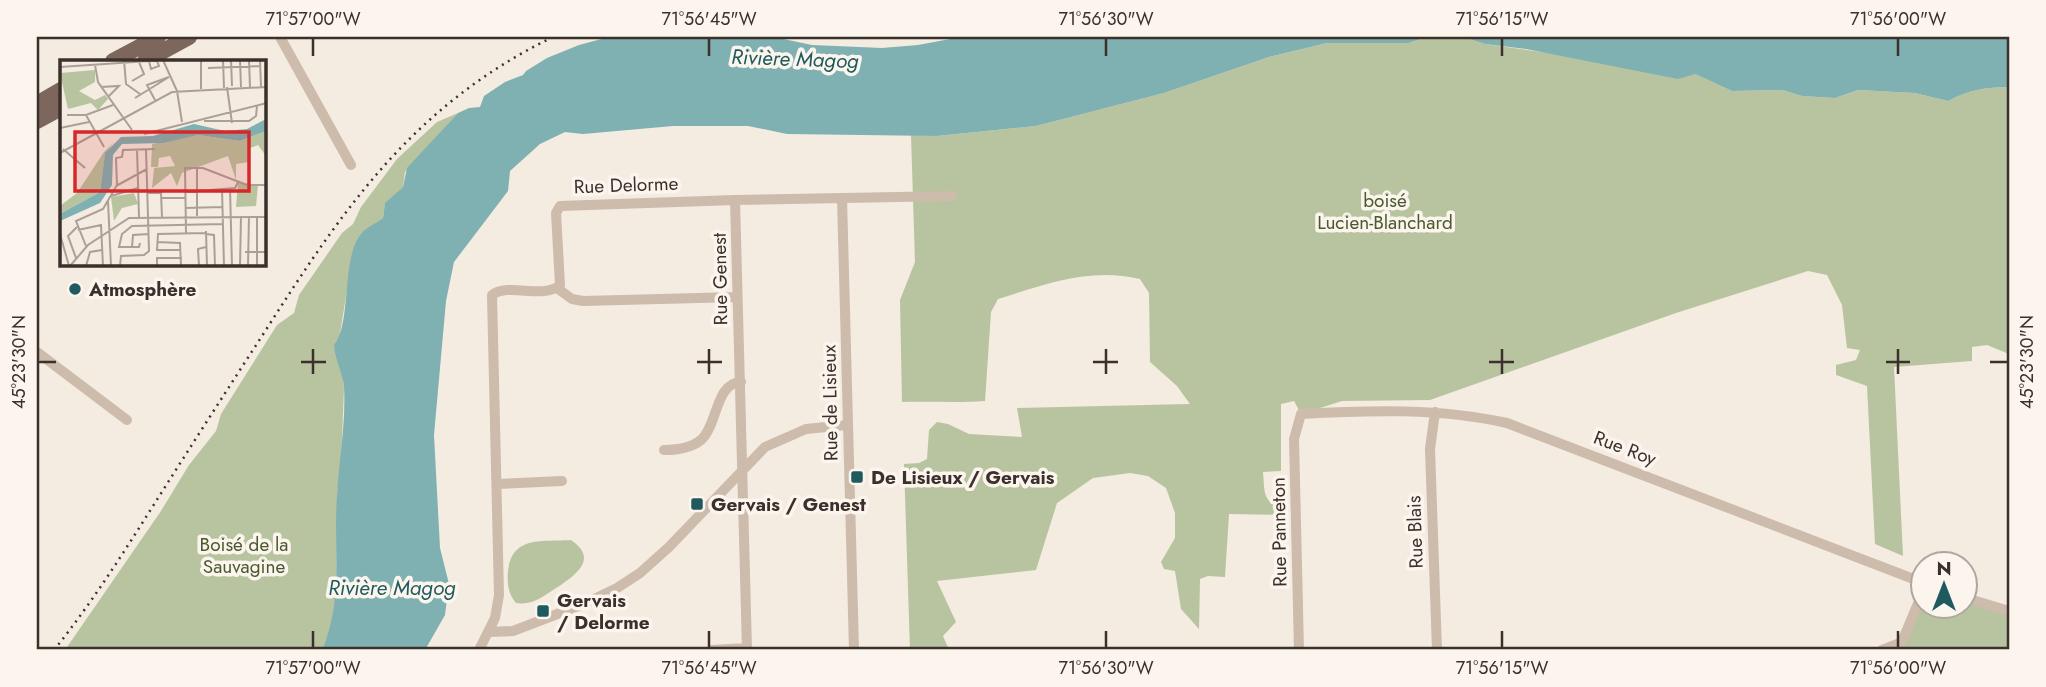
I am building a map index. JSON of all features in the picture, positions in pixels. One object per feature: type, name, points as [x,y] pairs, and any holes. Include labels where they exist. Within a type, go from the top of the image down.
[{"type":"main road","points":[[115,60],[158,37]]},
{"type":"main road","points":[[147,60],[189,37]]},
{"type":"main road","points":[[37,104],[60,91]]},
{"type":"main road","points":[[37,121],[60,109]]},
{"type":"street","points":[[280,37],[351,165]]},
{"type":"street","name":"Rue Delorme","points":[[557,288],[561,279],[556,213],[560,206],[952,196]]},
{"type":"street","name":"Rue de Lisieux","points":[[842,198],[854,650]]},
{"type":"street","name":"Rue Genest","points":[[735,200],[747,649]]},
{"type":"street","points":[[479,650],[495,618],[499,596],[492,295],[500,291],[557,288],[572,299],[583,301],[737,297]]},
{"type":"street","points":[[37,352],[127,420]]},
{"type":"street","points":[[664,450],[677,450],[700,441],[706,434],[726,388],[733,382],[741,382]]},
{"type":"street","name":"Rue Roy","points":[[1301,414],[1435,412],[1472,415],[1507,423],[1631,468],[1910,578]]},
{"type":"street","name":"Rue Blais","points":[[1435,412],[1430,449],[1437,650]]},
{"type":"street","name":"Rue Panneton","points":[[1300,650],[1294,439],[1301,414]]},
{"type":"street","points":[[489,632],[513,631],[617,588],[640,573],[669,547],[765,447],[790,434],[814,428],[848,425]]},
{"type":"street","points":[[497,484],[562,481]]},
{"type":"street","points":[[1980,602],[2009,611]]},
{"type":"street","points":[[1882,650],[1900,643],[1910,620]]},
{"type":"street","points":[[712,650],[747,649]]},
{"type":"green space","name":"boisé Lucien-Blanchard","points":[[1426,37],[1463,37],[1485,44],[1695,74],[1732,91],[1783,90],[1802,96],[1835,98],[1858,90],[1915,93],[1948,101],[1977,90],[2009,87],[2009,354],[1987,345],[1972,347],[1972,361],[1894,367],[1903,556],[1875,544],[1867,386],[1836,375],[1836,365],[1856,360],[1860,350],[1847,348],[1842,305],[1827,275],[1808,271],[1676,313],[1430,400],[1342,401],[1301,414],[1294,401],[1281,404],[1281,471],[1263,472],[1266,495],[1282,509],[1282,515],[1229,514],[1225,577],[1208,576],[1200,579],[1199,629],[1181,609],[1175,571],[1164,569],[1161,562],[1175,538],[1175,513],[1166,488],[1148,476],[1130,473],[1093,478],[1057,503],[1036,570],[937,581],[956,622],[943,636],[949,650],[910,650],[904,464],[919,463],[927,459],[929,430],[937,422],[969,434],[1022,437],[1017,408],[1190,404],[1177,386],[1150,362],[1149,293],[1140,279],[1103,275],[1068,279],[998,299],[991,312],[985,401],[902,402],[900,300],[915,262],[911,135],[937,136],[1036,126],[1164,93],[1269,57],[1327,43],[1409,43]]},
{"type":"green space","name":"Boisé de la Sauvagine","points":[[458,113],[405,172],[403,187],[385,204],[383,218],[362,237],[353,253],[339,340],[344,389],[337,493],[336,593],[332,625],[322,650],[65,650],[161,511],[189,465],[216,431],[221,414],[277,325],[294,313],[299,295],[342,233],[353,224],[361,207],[397,159],[437,122]]},
{"type":"green space","points":[[571,540],[583,553],[584,559],[579,570],[540,598],[529,603],[516,603],[510,592],[508,571],[516,551],[522,546],[540,541]]},
{"type":"green space","points":[[1980,602],[2009,611],[2009,650],[1883,650],[1900,643],[1910,620],[1980,620]]},
{"type":"water","name":"Rivière Magog","points":[[609,37],[774,37],[812,45],[882,48],[961,37],[1426,37],[1409,43],[1327,43],[1269,57],[1164,93],[1036,126],[937,136],[787,134],[748,126],[673,126],[583,134],[565,132],[540,144],[510,171],[508,191],[454,262],[446,301],[434,435],[440,548],[449,584],[445,615],[425,650],[322,650],[329,631],[335,593],[337,495],[344,414],[343,382],[334,345],[343,322],[348,274],[355,245],[363,232],[383,218],[385,203],[403,187],[407,168],[458,113],[480,107],[484,96],[505,82],[523,75],[547,58]]},
{"type":"water","points":[[1463,37],[2009,37],[2009,87],[1977,90],[1948,101],[1915,93],[1858,90],[1835,98],[1802,96],[1783,90],[1732,91],[1695,74],[1678,79],[1526,49],[1485,44]]},
{"type":"railway","points":[[54,650],[106,579],[292,289],[322,245],[385,164],[421,128],[460,95],[504,64],[553,37]]},
{"type":"place","name":"Atmosphère","points":[[75,289]]},
{"type":"place","name":"De Lisieux / Gervais","points":[[857,477]]},
{"type":"place","name":"Gervais / Genest","points":[[697,504]]},
{"type":"place","name":"Gervais / Delorme","points":[[543,611]]}]
